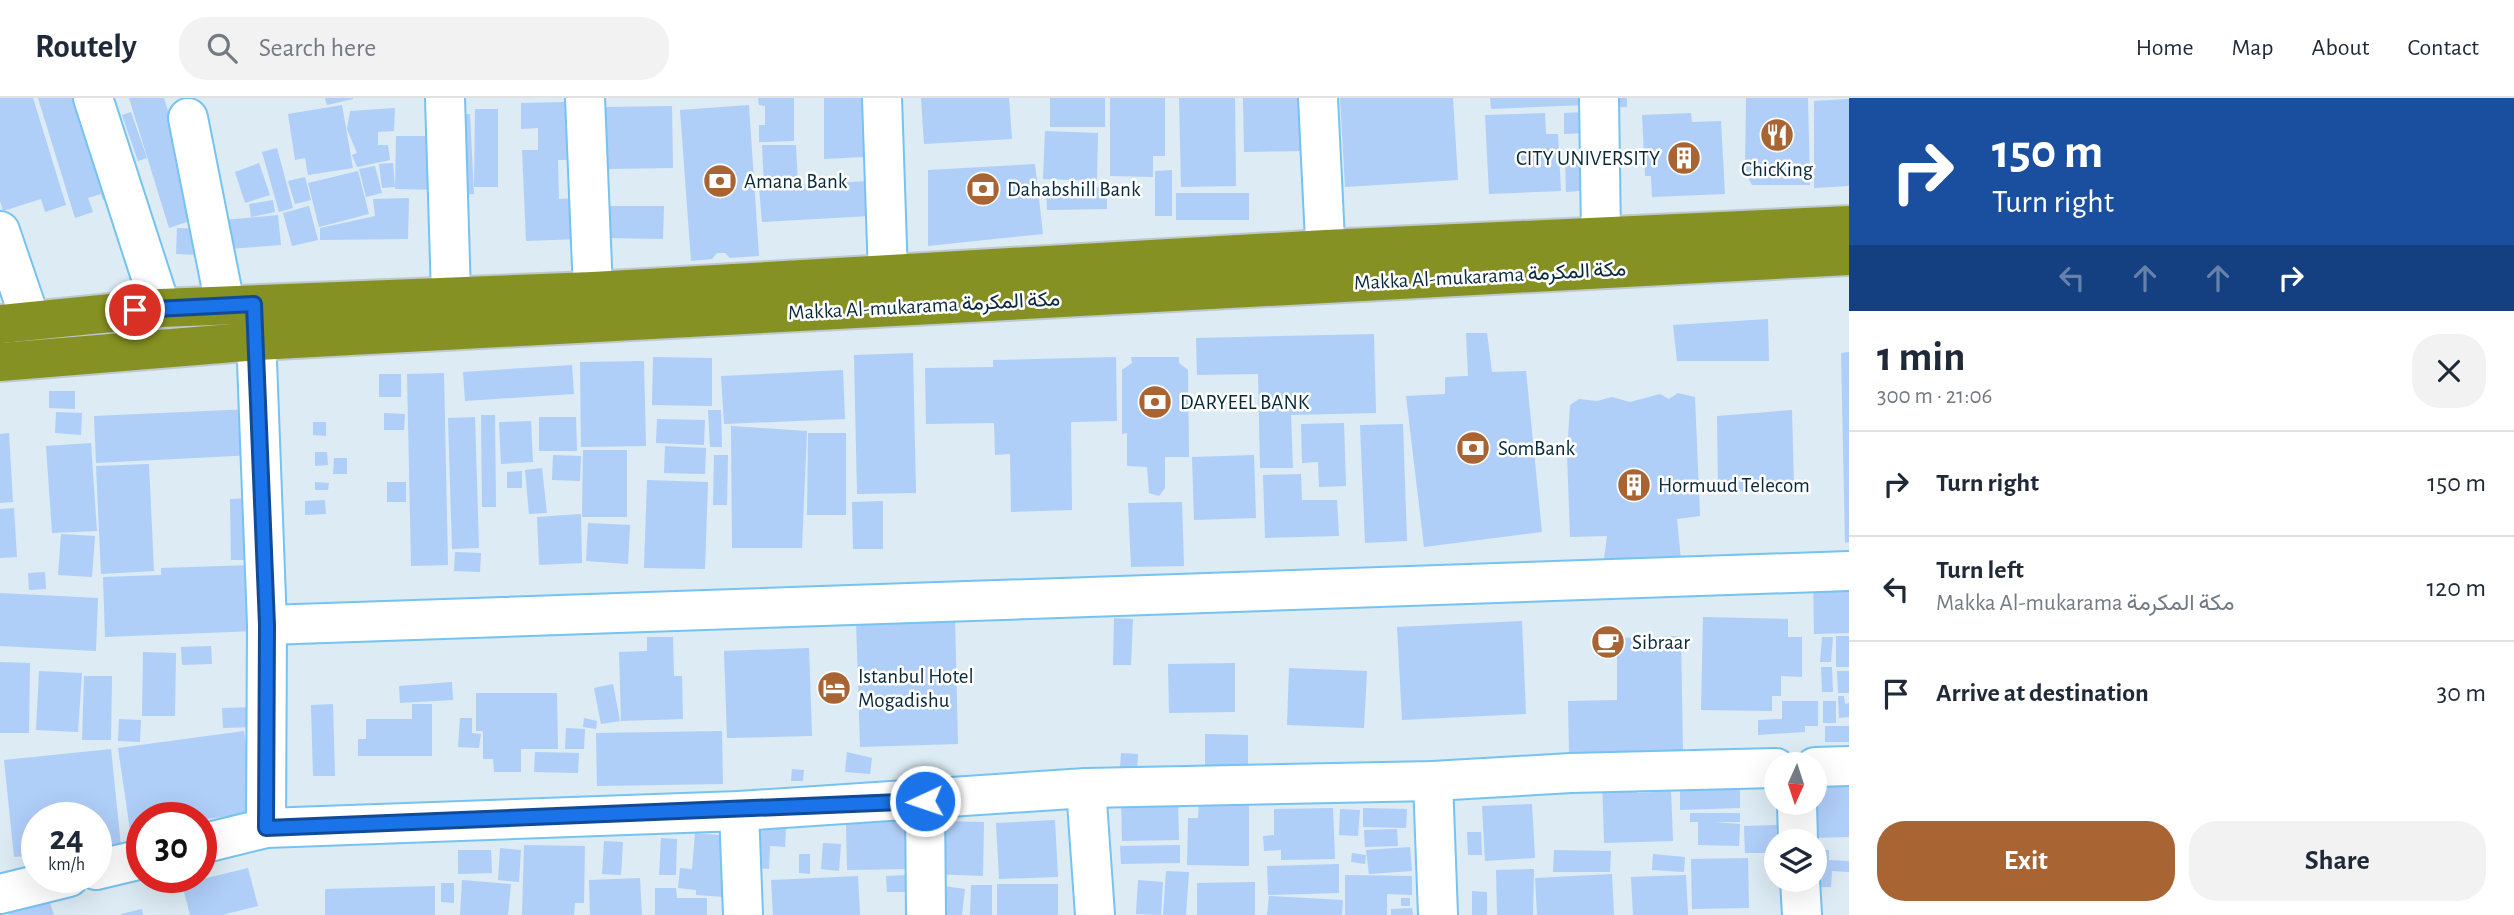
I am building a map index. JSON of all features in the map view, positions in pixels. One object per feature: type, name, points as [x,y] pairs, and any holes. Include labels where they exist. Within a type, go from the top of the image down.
[{"type":"highway","name":"Makka Al-mukarama مكة المكرمة","points":[[15,321],[161,308],[245,317],[1326,267],[1601,235],[1849,225]]},
{"type":"highway","name":"Makka Al-mukarama مكة المكرمة","points":[[0,362],[245,317],[451,295],[888,275],[1849,256]]},
{"type":"street","points":[[93,98],[161,308]]},
{"type":"street","points":[[445,98],[451,295]]},
{"type":"street","points":[[584,98],[593,290]]},
{"type":"street","points":[[882,98],[888,275]]},
{"type":"street","points":[[1318,98],[1326,267]]},
{"type":"street","points":[[1599,98],[1601,235]]},
{"type":"street","points":[[188,118],[245,317],[267,625],[266,828]]},
{"type":"street","points":[[0,232],[15,321]]},
{"type":"street","points":[[267,625],[1849,571]]},
{"type":"street","points":[[1827,766],[1849,765]]},
{"type":"street","points":[[217,840],[266,828],[739,811],[925,801],[1086,788],[1433,781],[1571,773],[1764,768]]},
{"type":"street","points":[[1433,781],[1438,915]]},
{"type":"street","points":[[1086,788],[1096,915]]},
{"type":"street","points":[[925,801],[926,915]]},
{"type":"street","points":[[739,811],[743,915]]},
{"type":"street","points":[[0,894],[21,889]]},
{"type":"street","points":[[1801,892],[1802,915]]},
{"type":"building","points":[[0,98],[33,98],[66,205],[45,212],[41,199],[3,211],[0,201]]},
{"type":"building","points":[[38,98],[93,98],[123,194],[103,200],[101,194],[88,198],[93,212],[75,218]]},
{"type":"building","points":[[129,98],[164,98],[201,217],[169,228]]},
{"type":"building","points":[[325,98],[353,98],[353,99],[327,105]]},
{"type":"building","points":[[758,98],[794,98],[794,141],[759,142],[759,125],[765,125],[765,106],[759,105]]},
{"type":"building","points":[[824,98],[882,98],[884,156],[824,159]]},
{"type":"building","points":[[921,98],[1009,98],[1012,139],[924,144]]},
{"type":"building","points":[[1050,98],[1105,98],[1105,127],[1050,127]]},
{"type":"building","points":[[1110,98],[1165,98],[1165,156],[1153,156],[1153,177],[1110,176]]},
{"type":"building","points":[[1179,98],[1235,98],[1236,186],[1181,187]]},
{"type":"building","points":[[1243,98],[1306,98],[1307,151],[1244,152]]},
{"type":"building","points":[[1340,98],[1453,98],[1458,180],[1345,187]]},
{"type":"building","points":[[1490,98],[1584,98],[1585,105],[1491,109]]},
{"type":"building","points":[[1603,98],[1627,98],[1627,107],[1604,108]]},
{"type":"building","name":"ChicKing","points":[[1746,98],[1808,98],[1810,185],[1752,185],[1745,172]]},
{"type":"building","points":[[1849,99],[1849,186],[1814,188],[1814,101]]},
{"type":"building","points":[[568,102],[570,160],[558,160],[559,199],[579,198],[581,239],[526,241],[522,150],[538,150],[538,128],[521,129],[521,103]]},
{"type":"building","points":[[342,105],[353,168],[308,175],[305,158],[295,160],[288,114]]},
{"type":"building","name":"Amana Bank","points":[[749,105],[759,256],[730,258],[725,253],[717,253],[712,259],[691,261],[680,110]]},
{"type":"building","points":[[672,106],[673,168],[607,169],[606,107]]},
{"type":"building","points":[[395,108],[394,131],[378,132],[378,145],[388,145],[390,160],[357,167],[352,155],[357,153],[347,129],[350,111]]},
{"type":"building","points":[[475,109],[498,109],[498,187],[474,187]]},
{"type":"building","points":[[131,112],[147,158],[138,161],[122,115]]},
{"type":"building","points":[[1586,112],[1587,133],[1564,134],[1564,113]]},
{"type":"building","points":[[1545,113],[1546,134],[1558,134],[1561,191],[1489,194],[1485,115]]},
{"type":"building","name":"CITY UNIVERSITY","points":[[1691,113],[1692,122],[1721,121],[1725,194],[1652,197],[1651,176],[1645,176],[1642,115]]},
{"type":"building","points":[[470,114],[474,194],[459,195],[456,115]]},
{"type":"building","points":[[1045,131],[1098,133],[1097,181],[1043,179]]},
{"type":"building","points":[[396,136],[444,136],[444,190],[395,189]]},
{"type":"building","points":[[762,145],[796,145],[798,185],[868,181],[870,216],[762,222],[759,187],[764,187]]},
{"type":"building","points":[[277,148],[293,208],[279,212],[262,152]]},
{"type":"building","points":[[1588,154],[1590,190],[1566,192],[1565,155]]},
{"type":"building","points":[[259,163],[270,195],[245,203],[235,172]]},
{"type":"building","points":[[393,163],[395,187],[382,188],[379,164]]},
{"type":"building","name":"Dahabshill Bank","points":[[1035,164],[1043,234],[928,246],[928,170]]},
{"type":"building","points":[[375,166],[382,193],[366,197],[359,169]]},
{"type":"building","points":[[1172,170],[1172,216],[1155,216],[1155,171]]},
{"type":"building","points":[[358,171],[369,214],[319,227],[308,183]]},
{"type":"building","points":[[305,177],[311,200],[295,204],[288,181]]},
{"type":"building","points":[[1107,187],[1107,209],[1047,210],[1046,188]]},
{"type":"building","points":[[1176,193],[1249,193],[1249,220],[1176,220]]},
{"type":"building","points":[[409,198],[408,239],[320,240],[320,228],[375,216],[373,199]]},
{"type":"building","points":[[273,200],[275,212],[251,217],[249,204]]},
{"type":"building","points":[[309,206],[318,240],[292,246],[283,213]]},
{"type":"building","points":[[607,206],[664,206],[663,239],[607,238]]},
{"type":"building","points":[[278,215],[281,245],[228,249],[225,220]]},
{"type":"building","points":[[177,228],[200,229],[199,255],[176,254]]},
{"type":"building","points":[[1768,319],[1769,361],[1677,361],[1673,325]]},
{"type":"building","name":"SomBank","points":[[1466,333],[1487,333],[1492,372],[1526,371],[1542,532],[1424,547],[1406,396],[1445,394],[1445,377],[1468,376]]},
{"type":"building","points":[[1374,334],[1376,413],[1291,415],[1293,468],[1260,468],[1258,374],[1197,375],[1196,338]]},
{"type":"building","points":[[1849,352],[1849,542],[1845,543],[1841,353]]},
{"type":"building","points":[[913,353],[916,493],[857,494],[854,355]]},
{"type":"building","points":[[653,357],[712,358],[712,406],[652,405]]},
{"type":"building","points":[[1116,357],[1117,421],[1071,422],[1072,510],[1011,512],[1010,454],[995,455],[994,423],[926,424],[925,368],[993,367],[993,360]]},
{"type":"building","name":"DARYEEL BANK","points":[[1131,357],[1179,357],[1179,363],[1188,370],[1189,457],[1165,457],[1165,488],[1159,496],[1149,493],[1147,467],[1127,466],[1127,433],[1122,434],[1122,370],[1132,363]]},
{"type":"building","points":[[644,361],[646,446],[581,447],[580,362]]},
{"type":"building","points":[[572,365],[574,394],[465,401],[463,372]]},
{"type":"building","points":[[843,370],[845,419],[724,424],[721,376]]},
{"type":"building","points":[[444,373],[448,565],[411,566],[407,374]]},
{"type":"building","points":[[379,374],[401,374],[401,397],[379,397]]},
{"type":"building","points":[[49,391],[75,391],[75,409],[49,408]]},
{"type":"building","name":"Hormuud Telecom","points":[[1678,393],[1695,397],[1700,516],[1677,519],[1681,560],[1604,559],[1607,536],[1570,537],[1567,453],[1570,405],[1579,399],[1597,401],[1612,397],[1630,402],[1660,394],[1669,399]]},
{"type":"building","points":[[251,409],[254,455],[96,463],[94,416]]},
{"type":"building","points":[[708,410],[721,410],[722,447],[710,447]]},
{"type":"building","points":[[1792,410],[1794,488],[1718,492],[1717,416]]},
{"type":"building","points":[[56,412],[82,413],[81,435],[55,433]]},
{"type":"building","points":[[384,413],[405,414],[404,430],[384,430]]},
{"type":"building","points":[[481,415],[495,415],[496,507],[482,507]]},
{"type":"building","points":[[475,417],[479,548],[452,549],[448,418]]},
{"type":"building","points":[[539,417],[576,417],[577,451],[539,451]]},
{"type":"building","points":[[657,419],[705,420],[704,445],[656,443]]},
{"type":"building","points":[[531,421],[533,462],[501,464],[499,422]]},
{"type":"building","points":[[313,422],[326,422],[326,436],[313,435]]},
{"type":"building","points":[[1344,423],[1346,486],[1319,487],[1318,462],[1302,463],[1301,424]]},
{"type":"building","points":[[1403,424],[1407,541],[1365,543],[1360,425]]},
{"type":"building","points":[[731,426],[807,431],[802,548],[732,548]]},
{"type":"building","points":[[9,433],[13,502],[0,503],[0,434]]},
{"type":"building","points":[[808,433],[846,433],[846,515],[807,515]]},
{"type":"building","points":[[91,443],[97,531],[52,533],[46,446]]},
{"type":"building","points":[[665,446],[706,448],[705,474],[664,473]]},
{"type":"building","points":[[583,450],[627,450],[627,517],[582,517]]},
{"type":"building","points":[[315,452],[327,452],[328,465],[315,466]]},
{"type":"building","points":[[553,455],[581,456],[580,481],[552,480]]},
{"type":"building","points":[[714,455],[728,455],[727,505],[713,505]]},
{"type":"building","points":[[1254,455],[1256,518],[1194,520],[1192,457]]},
{"type":"building","points":[[334,458],[347,458],[347,474],[333,474]]},
{"type":"building","points":[[149,464],[154,571],[101,574],[96,466]]},
{"type":"building","points":[[542,468],[547,513],[529,514],[525,470]]},
{"type":"building","points":[[522,471],[522,488],[507,488],[507,472]]},
{"type":"building","points":[[1301,474],[1302,500],[1337,500],[1339,536],[1265,538],[1263,475]]},
{"type":"building","points":[[647,480],[708,482],[705,569],[644,568]]},
{"type":"building","points":[[315,482],[329,483],[328,490],[315,490]]},
{"type":"building","points":[[387,482],[406,482],[406,502],[387,502]]},
{"type":"building","points":[[257,498],[259,560],[231,560],[230,499]]},
{"type":"building","points":[[325,500],[326,514],[305,515],[305,501]]},
{"type":"building","points":[[883,501],[883,549],[853,549],[852,502]]},
{"type":"building","points":[[1182,502],[1184,566],[1131,567],[1128,503]]},
{"type":"building","points":[[14,508],[17,557],[0,558],[0,509]]},
{"type":"building","points":[[581,514],[582,563],[539,565],[537,517]]},
{"type":"building","points":[[588,523],[630,525],[628,564],[586,561]]},
{"type":"building","points":[[61,534],[95,536],[92,577],[58,575]]},
{"type":"building","points":[[455,552],[481,553],[480,572],[454,571]]},
{"type":"building","points":[[254,565],[256,631],[105,637],[103,577],[161,575],[161,568]]},
{"type":"building","points":[[45,572],[46,589],[29,590],[28,573]]},
{"type":"building","points":[[1849,576],[1849,633],[1814,634],[1813,577]]},
{"type":"building","points":[[0,593],[98,598],[96,651],[0,646]]},
{"type":"building","points":[[1703,617],[1788,619],[1788,637],[1802,637],[1802,677],[1781,676],[1781,696],[1772,696],[1772,711],[1701,710]]},
{"type":"building","points":[[1114,618],[1133,619],[1131,665],[1113,665]]},
{"type":"building","points":[[955,619],[958,744],[860,747],[856,621]]},
{"type":"building","points":[[1522,621],[1526,714],[1402,720],[1397,627]]},
{"type":"building","points":[[1681,636],[1683,753],[1569,755],[1568,701],[1617,700],[1617,638]]},
{"type":"building","points":[[1836,636],[1849,636],[1849,667],[1836,667]]},
{"type":"building","points":[[647,637],[673,637],[674,676],[682,676],[683,719],[621,721],[619,652],[647,651]]},
{"type":"building","points":[[1822,637],[1833,637],[1831,662],[1820,662]]},
{"type":"building","points":[[211,646],[212,664],[182,665],[181,647]]},
{"type":"building","points":[[809,648],[812,736],[727,738],[724,651]]},
{"type":"building","points":[[143,652],[176,653],[175,716],[142,716]]},
{"type":"building","points":[[0,662],[30,663],[29,733],[0,733]]},
{"type":"building","points":[[1235,663],[1235,712],[1169,713],[1168,664]]},
{"type":"building","points":[[1821,667],[1832,667],[1833,692],[1822,692]]},
{"type":"building","points":[[1289,668],[1367,671],[1364,728],[1287,725]]},
{"type":"building","points":[[39,671],[82,673],[78,732],[36,730]]},
{"type":"building","points":[[1837,671],[1849,671],[1849,693],[1838,693]]},
{"type":"building","points":[[84,676],[112,676],[111,740],[82,740]]},
{"type":"building","points":[[452,682],[453,700],[400,703],[399,686]]},
{"type":"building","points":[[613,684],[620,721],[601,724],[594,688]]},
{"type":"building","points":[[476,693],[557,693],[558,749],[521,749],[521,772],[494,772],[493,759],[483,759],[483,731],[476,731]]},
{"type":"building","points":[[1838,696],[1844,696],[1845,704],[1849,703],[1849,717],[1839,718]]},
{"type":"building","points":[[1782,701],[1818,701],[1818,726],[1805,726],[1805,732],[1758,735],[1758,720],[1782,719]]},
{"type":"building","points":[[1823,701],[1836,701],[1836,723],[1823,723]]},
{"type":"building","points":[[333,704],[335,776],[313,776],[311,705]]},
{"type":"building","points":[[412,704],[432,704],[432,756],[358,756],[358,739],[366,739],[366,719],[412,719]]},
{"type":"building","points":[[256,707],[257,727],[223,728],[222,708]]},
{"type":"building","points":[[460,718],[472,718],[472,733],[481,734],[479,748],[458,747]]},
{"type":"building","points":[[584,718],[597,721],[596,729],[583,727]]},
{"type":"building","points":[[119,719],[141,720],[140,742],[118,741]]},
{"type":"building","points":[[1825,726],[1849,726],[1849,742],[1825,742]]},
{"type":"building","points":[[566,728],[585,729],[584,749],[565,749]]},
{"type":"building","points":[[244,731],[255,812],[217,818],[217,802],[126,803],[118,748]]},
{"type":"building","points":[[722,731],[723,784],[597,786],[596,733]]},
{"type":"building","points":[[1205,734],[1248,735],[1248,768],[1205,767]]},
{"type":"building","points":[[111,749],[121,846],[112,847],[112,802],[21,802],[21,856],[14,857],[4,760]]},
{"type":"building","points":[[535,752],[579,753],[578,773],[534,772]]},
{"type":"building","points":[[847,752],[872,758],[870,774],[845,772]]},
{"type":"building","points":[[1121,753],[1138,754],[1137,769],[1120,768]]},
{"type":"building","points":[[792,769],[804,770],[803,781],[791,781]]},
{"type":"building","points":[[1637,775],[1637,793],[1671,791],[1673,841],[1604,843],[1602,777]]},
{"type":"building","points":[[1827,776],[1849,776],[1849,837],[1827,838],[1827,829],[1811,829],[1813,816],[1827,816]]},
{"type":"building","points":[[1740,784],[1740,808],[1680,810],[1680,786]]},
{"type":"building","points":[[1178,799],[1179,840],[1122,841],[1121,800]]},
{"type":"building","points":[[1199,800],[1249,801],[1249,866],[1187,865],[1188,818],[1198,818]]},
{"type":"building","points":[[1532,804],[1535,858],[1485,861],[1482,806]]},
{"type":"building","points":[[1333,808],[1335,859],[1281,860],[1281,850],[1264,851],[1263,836],[1274,835],[1274,809]]},
{"type":"building","points":[[1363,808],[1407,809],[1406,828],[1363,827]]},
{"type":"building","points":[[1340,809],[1360,810],[1358,836],[1339,835]]},
{"type":"building","points":[[1690,813],[1740,813],[1740,822],[1715,822],[1740,824],[1739,846],[1698,845],[1698,822],[1690,822]]},
{"type":"building","points":[[1055,820],[1058,877],[999,879],[996,823]]},
{"type":"building","points":[[905,821],[906,869],[847,870],[846,822]]},
{"type":"building","points":[[932,821],[984,822],[983,876],[931,874]]},
{"type":"building","points":[[1777,825],[1777,829],[1764,829],[1764,853],[1745,853],[1744,826]]},
{"type":"building","points":[[759,828],[786,829],[785,847],[770,846],[769,869],[757,868]]},
{"type":"building","points":[[1397,829],[1398,846],[1365,847],[1364,830]]},
{"type":"building","points":[[1467,832],[1481,832],[1482,855],[1468,855]]},
{"type":"building","points":[[695,833],[730,836],[725,897],[696,895],[696,890],[678,888],[680,868],[692,869]]},
{"type":"building","points":[[661,838],[677,839],[676,875],[659,875]]},
{"type":"building","points":[[604,841],[623,842],[621,875],[602,874]]},
{"type":"building","points":[[823,843],[841,844],[839,871],[821,869]]},
{"type":"building","points":[[524,845],[585,846],[584,903],[575,903],[574,915],[522,915]]},
{"type":"building","points":[[1180,845],[1180,863],[1121,864],[1120,846]]},
{"type":"building","points":[[1410,847],[1412,871],[1369,874],[1366,850]]},
{"type":"building","points":[[500,848],[521,850],[519,882],[498,880]]},
{"type":"building","points":[[458,850],[491,850],[492,873],[458,874]]},
{"type":"building","points":[[1554,850],[1611,851],[1610,872],[1553,872]]},
{"type":"building","points":[[1827,850],[1829,860],[1849,861],[1849,872],[1832,871],[1831,887],[1827,887]]},
{"type":"building","points":[[1352,853],[1366,855],[1365,864],[1351,862]]},
{"type":"building","points":[[799,854],[810,854],[810,874],[799,873]]},
{"type":"building","points":[[1653,854],[1685,857],[1684,872],[1652,870]]},
{"type":"building","points":[[1748,858],[1749,908],[1692,909],[1691,859]]},
{"type":"building","points":[[1339,864],[1339,893],[1268,895],[1267,866]]},
{"type":"building","points":[[248,868],[258,906],[222,915],[190,915],[184,893],[217,893],[217,876]]},
{"type":"building","points":[[1534,869],[1533,915],[1497,915],[1496,870]]},
{"type":"building","points":[[1166,871],[1189,872],[1186,915],[1163,915]]},
{"type":"building","points":[[1612,874],[1614,915],[1537,915],[1535,878]]},
{"type":"building","points":[[908,875],[908,892],[887,892],[886,876]]},
{"type":"building","points":[[1345,875],[1412,876],[1412,895],[1387,894],[1387,915],[1345,915]]},
{"type":"building","points":[[1686,875],[1688,915],[1633,915],[1631,877]]},
{"type":"building","points":[[858,876],[860,915],[773,915],[771,880]]},
{"type":"building","points":[[640,878],[642,915],[590,915],[589,880]]},
{"type":"building","points":[[462,880],[511,884],[508,915],[460,915]]},
{"type":"building","points":[[1138,880],[1163,882],[1161,915],[1136,914]]},
{"type":"building","points":[[1255,882],[1255,915],[1197,915],[1197,883]]},
{"type":"building","points":[[441,883],[454,883],[454,903],[441,902]]},
{"type":"building","points":[[997,884],[1058,884],[1058,915],[997,915]]},
{"type":"building","points":[[936,885],[965,889],[962,915],[932,915]]},
{"type":"building","points":[[971,885],[992,885],[992,915],[970,915]]},
{"type":"building","points":[[435,886],[435,915],[325,915],[325,889]]},
{"type":"building","points":[[655,888],[676,888],[677,898],[707,898],[707,915],[655,915]]},
{"type":"building","points":[[1472,891],[1487,892],[1487,915],[1472,915]]},
{"type":"building","points":[[1269,896],[1343,900],[1342,915],[1267,915]]},
{"type":"building","points":[[48,897],[54,915],[9,915],[7,910]]},
{"type":"building","points":[[1401,898],[1410,898],[1410,906],[1401,906]]},
{"type":"building","points":[[1412,908],[1413,915],[1391,915],[1391,909]]},
{"type":"building","points":[[142,909],[143,915],[121,915],[121,914]]},
{"type":"place","name":"ChicKing","points":[[1777,135]]},
{"type":"place","name":"CITY UNIVERSITY","points":[[1684,158]]},
{"type":"place","name":"Amana Bank","points":[[720,181]]},
{"type":"place","name":"Dahabshill Bank","points":[[983,189]]},
{"type":"place","name":"DARYEEL BANK","points":[[1155,402]]},
{"type":"place","name":"SomBank","points":[[1473,448]]},
{"type":"place","name":"Hormuud Telecom","points":[[1634,485]]},
{"type":"place","name":"Sibraar","points":[[1608,642]]},
{"type":"place","name":"Istanbul Hotel Mogadishu","points":[[834,688]]},
{"type":"route","points":[[135,310],[254,304],[267,625],[266,828],[739,811],[925,801]]}]
